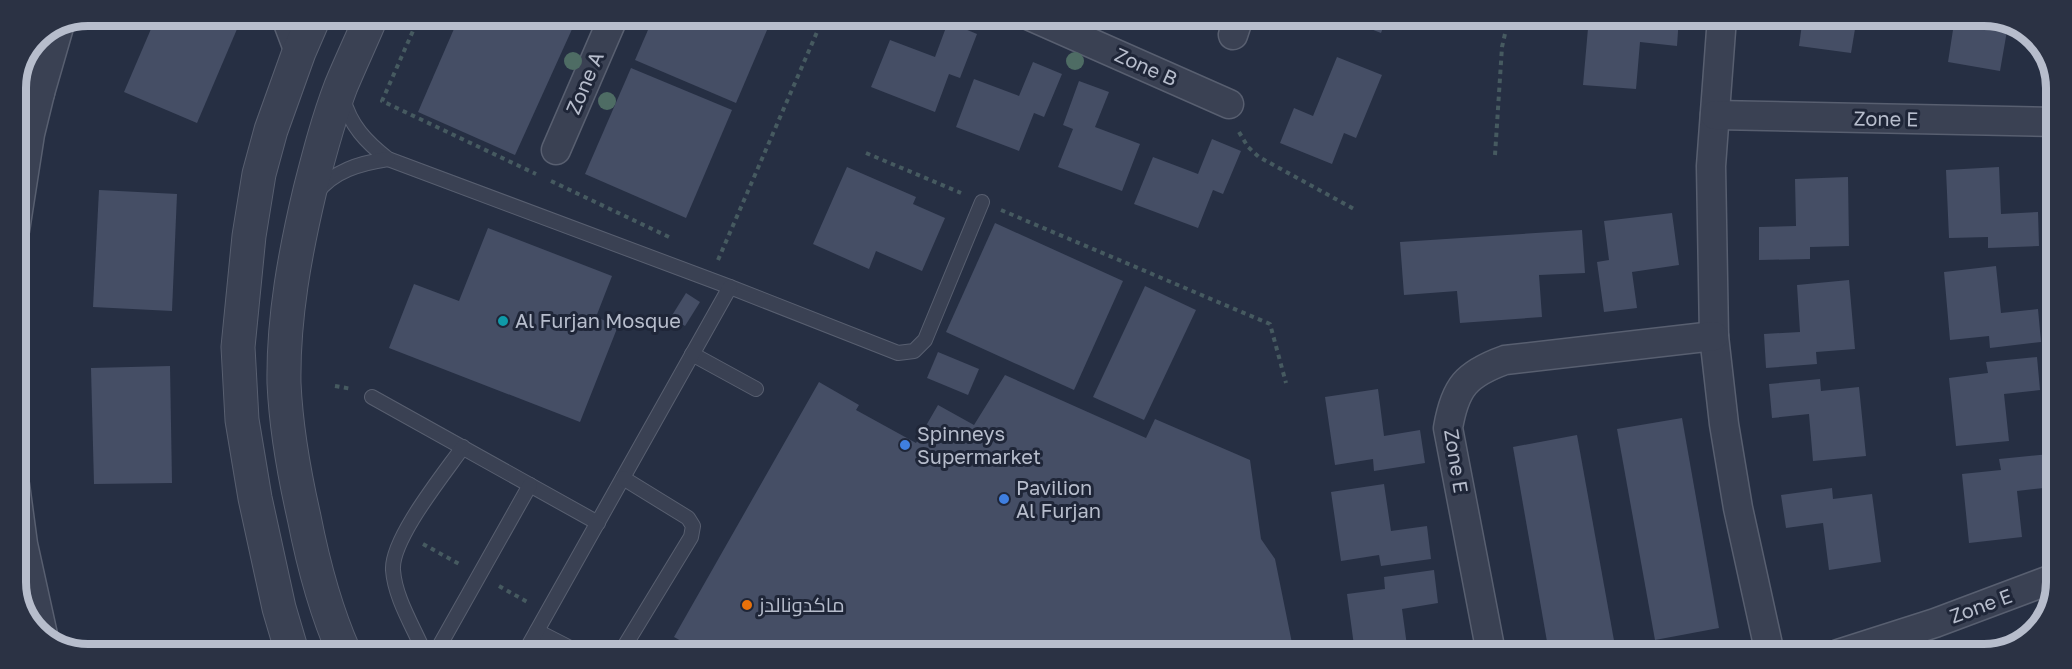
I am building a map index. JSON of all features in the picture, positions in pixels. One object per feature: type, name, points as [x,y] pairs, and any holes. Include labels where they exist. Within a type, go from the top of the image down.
[{"type":"street","points":[[289,26],[299,51]]},
{"type":"street","points":[[290,644],[279,608],[255,498],[242,420],[238,347],[249,236],[259,174],[271,130],[310,26]]},
{"type":"street","points":[[341,644],[313,563],[297,489],[288,432],[284,383],[289,296],[305,212],[323,141],[340,87],[367,26]]},
{"type":"street","name":"Zone A","points":[[556,150],[610,26]]},
{"type":"street","name":"Zone B","points":[[1053,26],[1229,104]]},
{"type":"street","points":[[1721,26],[1711,166],[1714,336],[1724,424],[1738,508],[1768,644]]},
{"type":"street","points":[[26,160],[30,134],[27,90],[55,35]]},
{"type":"street","name":"Zone E","points":[[1715,116],[2046,122]]},
{"type":"street","name":"Zone E","points":[[1489,644],[1448,428],[1452,406],[1462,386],[1481,369],[1505,360],[1714,336]]},
{"type":"street","points":[[26,558],[40,621]]},
{"type":"street","name":"Zone E","points":[[1869,644],[1935,623],[2046,581]]},
{"type":"lane","points":[[340,87],[346,109],[356,129],[370,146],[387,159],[710,279],[898,353],[914,351],[925,339],[982,202]]},
{"type":"lane","points":[[305,212],[319,190],[339,174],[362,163],[387,159]]},
{"type":"lane","points":[[530,644],[730,287]]},
{"type":"lane","points":[[692,354],[756,389]]},
{"type":"lane","points":[[372,397],[598,523]]},
{"type":"lane","points":[[421,644],[396,587],[393,568],[404,533],[463,447]]},
{"type":"lane","points":[[623,478],[688,518],[693,526],[691,537],[626,644]]},
{"type":"lane","points":[[440,644],[530,485]]},
{"type":"lane","points":[[537,631],[562,644]]},
{"type":"path","points":[[415,26],[382,101],[677,241]]},
{"type":"path","points":[[710,279],[820,26]]},
{"type":"path","points":[[1495,155],[1503,47],[1507,26]]},
{"type":"path","points":[[1229,104],[1239,134],[1259,157],[1354,209]]},
{"type":"path","points":[[866,153],[1270,324],[1286,383]]},
{"type":"path","points":[[708,256],[718,261]]},
{"type":"path","points":[[404,533],[547,614]]},
{"type":"building","points":[[152,26],[238,26],[197,123],[124,92]]},
{"type":"building","points":[[455,26],[573,26],[515,155],[418,112]]},
{"type":"building","points":[[650,26],[769,26],[736,103],[635,60]]},
{"type":"building","points":[[947,26],[958,26],[977,34],[960,78],[949,74],[935,112],[871,87],[890,40],[935,57]]},
{"type":"building","points":[[1363,26],[1384,26],[1381,33]]},
{"type":"building","points":[[1588,26],[1678,26],[1677,46],[1640,42],[1636,89],[1583,85]]},
{"type":"building","points":[[1802,26],[1856,26],[1851,53],[1799,46]]},
{"type":"building","points":[[1954,26],[1993,26],[2007,30],[2000,71],[1948,62]]},
{"type":"building","points":[[1337,57],[1382,75],[1356,138],[1344,133],[1332,164],[1280,143],[1294,108],[1313,116]]},
{"type":"building","points":[[1033,62],[1062,74],[1044,117],[1034,113],[1019,151],[956,127],[974,79],[1019,96]]},
{"type":"building","points":[[631,68],[732,110],[686,218],[585,174]]},
{"type":"building","points":[[1079,81],[1109,92],[1095,127],[1140,144],[1122,191],[1058,167],[1073,129],[1063,125]]},
{"type":"building","points":[[1212,139],[1241,151],[1223,194],[1213,190],[1198,228],[1134,204],[1153,157],[1198,174]]},
{"type":"building","points":[[847,167],[916,197],[913,204],[945,218],[922,271],[876,251],[869,269],[813,244]]},
{"type":"building","points":[[1999,167],[2001,214],[2038,212],[2039,246],[1988,248],[1988,237],[1949,238],[1946,170]]},
{"type":"building","points":[[1848,177],[1849,246],[1810,247],[1810,259],[1759,260],[1759,227],[1796,226],[1795,179]]},
{"type":"building","points":[[99,190],[177,194],[172,311],[93,307]]},
{"type":"building","points":[[1672,213],[1679,265],[1632,272],[1637,308],[1604,312],[1597,262],[1609,260],[1604,221]]},
{"type":"building","points":[[995,223],[1123,281],[1074,390],[946,332]]},
{"type":"building","name":"Al Furjan Mosque","points":[[488,228],[612,276],[596,317],[618,326],[580,422],[389,348],[414,284],[459,301]]},
{"type":"building","points":[[1582,230],[1585,273],[1539,275],[1542,317],[1460,323],[1457,291],[1404,295],[1400,242]]},
{"type":"building","points":[[1996,266],[2001,313],[2038,309],[2041,342],[1990,348],[1989,336],[1950,340],[1944,272]]},
{"type":"building","points":[[1849,280],[1855,349],[1816,352],[1817,364],[1766,368],[1764,334],[1800,332],[1797,285]]},
{"type":"building","points":[[1145,286],[1196,310],[1144,420],[1093,397]]},
{"type":"building","points":[[686,293],[700,302],[685,326],[671,317]]},
{"type":"building","points":[[938,352],[979,369],[968,395],[927,378]]},
{"type":"building","points":[[2037,357],[2040,390],[2004,394],[2009,441],[1956,446],[1949,378],[1988,373],[1986,362]]},
{"type":"building","points":[[170,366],[172,483],[94,484],[91,368]]},
{"type":"building","name":"Pavilion Al Furjan","points":[[1005,375],[1146,438],[1155,419],[1250,460],[1261,539],[1275,559],[1292,644],[687,644],[674,637],[819,382],[859,405],[856,410],[916,443],[938,405],[974,425]]},
{"type":"building","points":[[1820,379],[1821,391],[1859,387],[1866,456],[1813,461],[1809,414],[1772,418],[1769,384]]},
{"type":"building","points":[[1378,389],[1384,436],[1420,430],[1425,463],[1374,471],[1373,459],[1335,465],[1325,397]]},
{"type":"building","points":[[1682,418],[1719,628],[1655,640],[1617,429]]},
{"type":"building","points":[[1577,435],[1615,644],[1547,644],[1513,447]]},
{"type":"building","points":[[2046,454],[2046,488],[2017,491],[2022,537],[1969,543],[1962,474],[2001,470],[1999,459]]},
{"type":"building","points":[[1384,484],[1391,531],[1427,526],[1431,559],[1381,566],[1379,555],[1341,561],[1331,492]]},
{"type":"building","points":[[1832,488],[1833,499],[1872,494],[1881,562],[1829,570],[1823,523],[1786,528],[1781,495]]},
{"type":"building","points":[[1434,570],[1438,603],[1402,609],[1407,644],[1354,644],[1347,594],[1385,589],[1384,577]]},
{"type":"place","name":"Al Furjan Mosque","points":[[503,321]]},
{"type":"place","name":"Spinneys Supermarket","points":[[905,445]]},
{"type":"place","name":"Pavilion Al Furjan","points":[[1004,499]]},
{"type":"place","name":"ماكدونالدز","points":[[747,605]]}]
